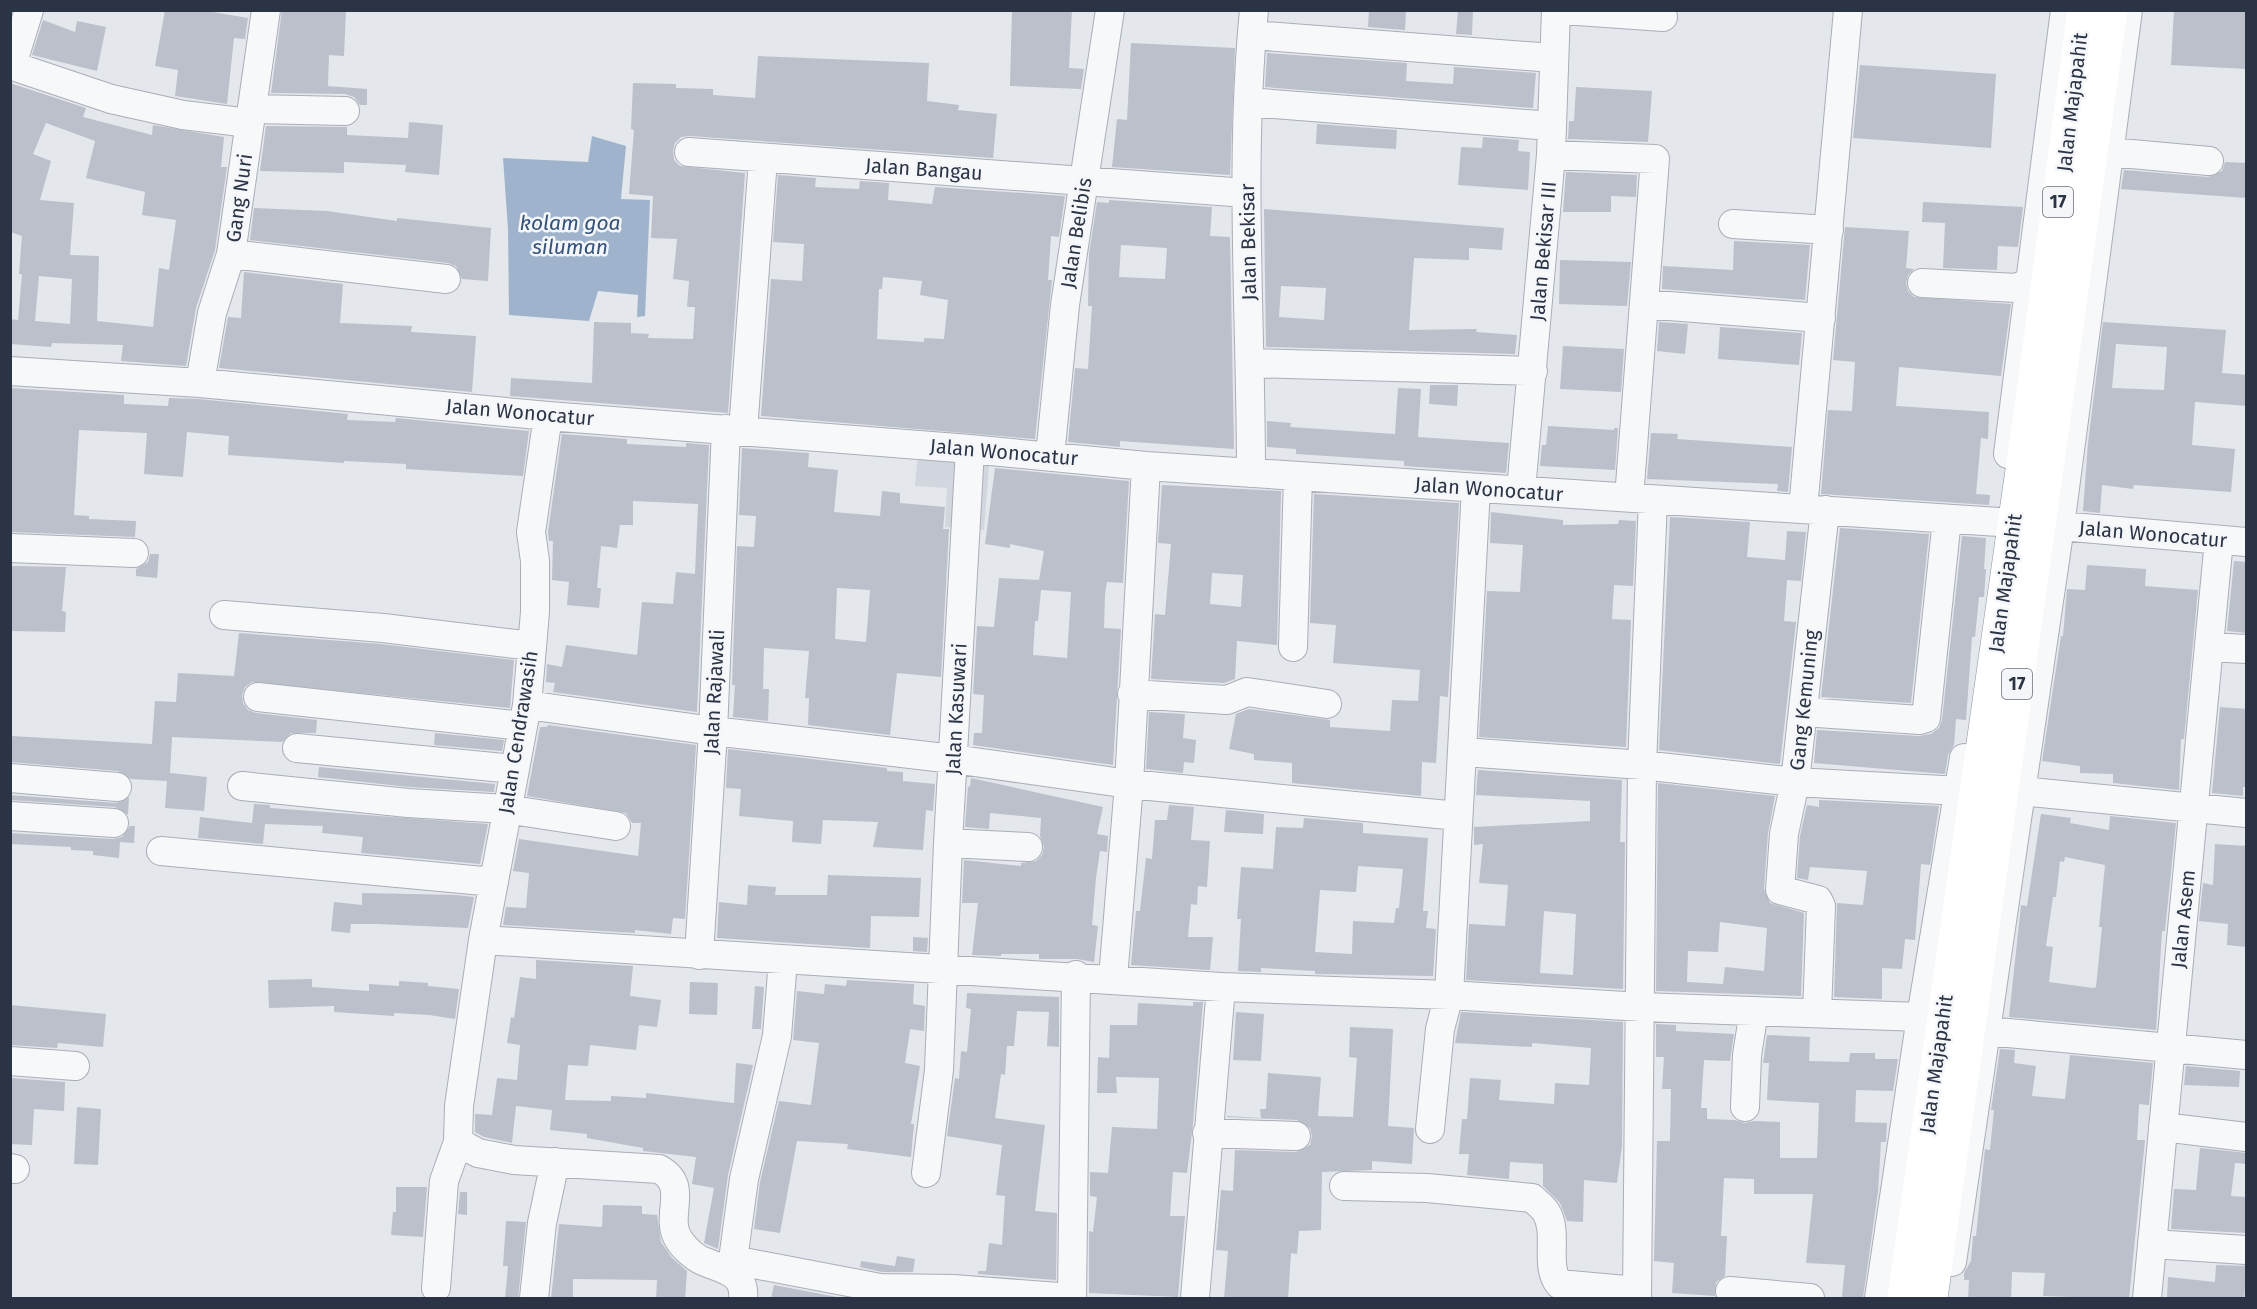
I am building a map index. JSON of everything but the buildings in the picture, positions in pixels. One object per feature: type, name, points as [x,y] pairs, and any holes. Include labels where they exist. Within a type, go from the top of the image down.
[{"type":"highway","name":"Jalan Majapahit","points":[[2084,10],[2091,136]]},
{"type":"highway","name":"Jalan Majapahit","points":[[1904,1299],[1931,1000],[2033,393],[2074,189],[2091,136],[2111,10]]},
{"type":"highway","name":"Jalan Majapahit","points":[[1932,1299],[2074,189]]},
{"type":"street","points":[[29,10],[11,65],[111,99],[183,115],[250,116],[345,111]]},
{"type":"street","name":"Gang Nuri","points":[[200,383],[212,313],[231,254],[266,10]]},
{"type":"street","name":"Jalan Belibis","points":[[1050,456],[1065,305],[1110,10]]},
{"type":"street","name":"Jalan Bekisar III","points":[[1521,490],[1551,155],[1552,58],[1556,10]]},
{"type":"street","points":[[1563,10],[1663,17]]},
{"type":"street","name":"Gang Kemuning","points":[[1817,1013],[1821,906],[1818,900],[1780,890],[1784,834],[1796,782],[1803,712],[1821,318],[1848,10]]},
{"type":"street","points":[[1879,1299],[1931,1000],[1999,522],[2065,10]]},
{"type":"street","points":[[1947,1299],[2060,526],[2091,136],[2127,10]]},
{"type":"street","points":[[1253,23],[1552,58]]},
{"type":"street","name":"Jalan Bekisar","points":[[1251,473],[1246,193],[1253,23]]},
{"type":"street","points":[[1248,102],[1551,126]]},
{"type":"street","points":[[2091,136],[2209,161]]},
{"type":"street","name":"Jalan Bangau","points":[[689,152],[1246,193]]},
{"type":"street","points":[[1344,1186],[1427,1188],[1532,1198],[1546,1213],[1550,1224],[1553,1270],[1559,1284],[1637,1295],[1641,1007],[1641,499],[1644,304],[1655,159],[1551,155]]},
{"type":"street","points":[[735,430],[763,159]]},
{"type":"street","points":[[1733,224],[1829,230]]},
{"type":"street","points":[[231,254],[446,279]]},
{"type":"street","points":[[1922,283],[2017,288],[2029,282]]},
{"type":"street","points":[[1644,304],[1821,318]]},
{"type":"street","points":[[1250,363],[1533,372]]},
{"type":"street","name":"Jalan Wonocatur","points":[[10,371],[200,383],[548,416],[970,449],[1146,466],[1999,522]]},
{"type":"street","name":"Jalan Cendrawasih","points":[[436,1288],[444,1181],[458,1142],[459,1106],[483,940],[525,716],[532,646],[535,561],[531,532],[548,416]]},
{"type":"street","name":"Jalan Rajawali","points":[[699,955],[735,430]]},
{"type":"street","name":"Jalan Kasuwari","points":[[926,1173],[939,1070],[945,969],[948,843],[970,449]]},
{"type":"street","points":[[1113,978],[1129,784],[1132,694],[1146,466]]},
{"type":"street","points":[[1293,647],[1298,476]]},
{"type":"street","points":[[1430,1129],[1440,1029],[1449,995],[1458,816],[1464,752],[1476,488]]},
{"type":"street","points":[[1803,712],[1920,720],[1926,718],[1947,519]]},
{"type":"street","name":"Jalan Wonocatur","points":[[2060,526],[2233,541]]},
{"type":"street","name":"Jalan Asem","points":[[2147,1299],[2210,647],[2233,541]]},
{"type":"street","points":[[10,548],[134,553]]},
{"type":"street","points":[[224,615],[383,628],[532,646]]},
{"type":"street","points":[[2210,647],[2247,649]]},
{"type":"street","points":[[1132,694],[1227,700],[1247,692],[1327,704]]},
{"type":"street","points":[[258,697],[713,731],[953,759],[1129,784],[1458,816]]},
{"type":"street","points":[[297,748],[514,769]]},
{"type":"street","points":[[1464,752],[1642,765],[1796,782],[1960,791]]},
{"type":"street","points":[[10,778],[117,787]]},
{"type":"street","points":[[242,786],[408,803],[506,809],[616,826]]},
{"type":"street","points":[[2021,791],[2247,813]]},
{"type":"street","points":[[10,816],[114,823]]},
{"type":"street","points":[[948,843],[1028,847]]},
{"type":"street","points":[[161,850],[494,882]]},
{"type":"street","points":[[483,940],[597,945],[783,960],[1076,975],[1221,987],[1449,995],[1641,1007],[1817,1013],[1931,1000]]},
{"type":"street","points":[[742,1299],[744,1292],[730,1264],[744,1179],[777,1036],[783,960]]},
{"type":"street","points":[[458,1142],[478,1153],[494,1157],[658,1169],[669,1174],[674,1181],[674,1222],[678,1239],[702,1261],[730,1264],[880,1293],[953,1289],[1072,1298],[1076,975]]},
{"type":"street","points":[[1195,1299],[1207,1133],[1221,987]]},
{"type":"street","points":[[1745,1107],[1747,1055],[1754,1011]]},
{"type":"street","points":[[1986,1031],[2247,1055]]},
{"type":"street","points":[[10,1061],[75,1066]]},
{"type":"street","points":[[2163,1127],[2247,1137]]},
{"type":"street","points":[[1207,1133],[1296,1136]]},
{"type":"street","points":[[534,1299],[542,1223],[555,1162]]},
{"type":"street","points":[[2152,1244],[2247,1250]]},
{"type":"street","points":[[1730,1291],[1810,1299]]},
{"type":"shaded area","points":[[918,451],[1011,458],[1010,468],[989,466],[984,530],[945,527],[947,488],[915,486]]},
{"type":"water","name":"kolam goa siluman","points":[[592,136],[626,146],[621,199],[650,200],[645,316],[637,317],[638,295],[598,291],[589,321],[509,315],[508,229],[503,158],[588,162]]}]
